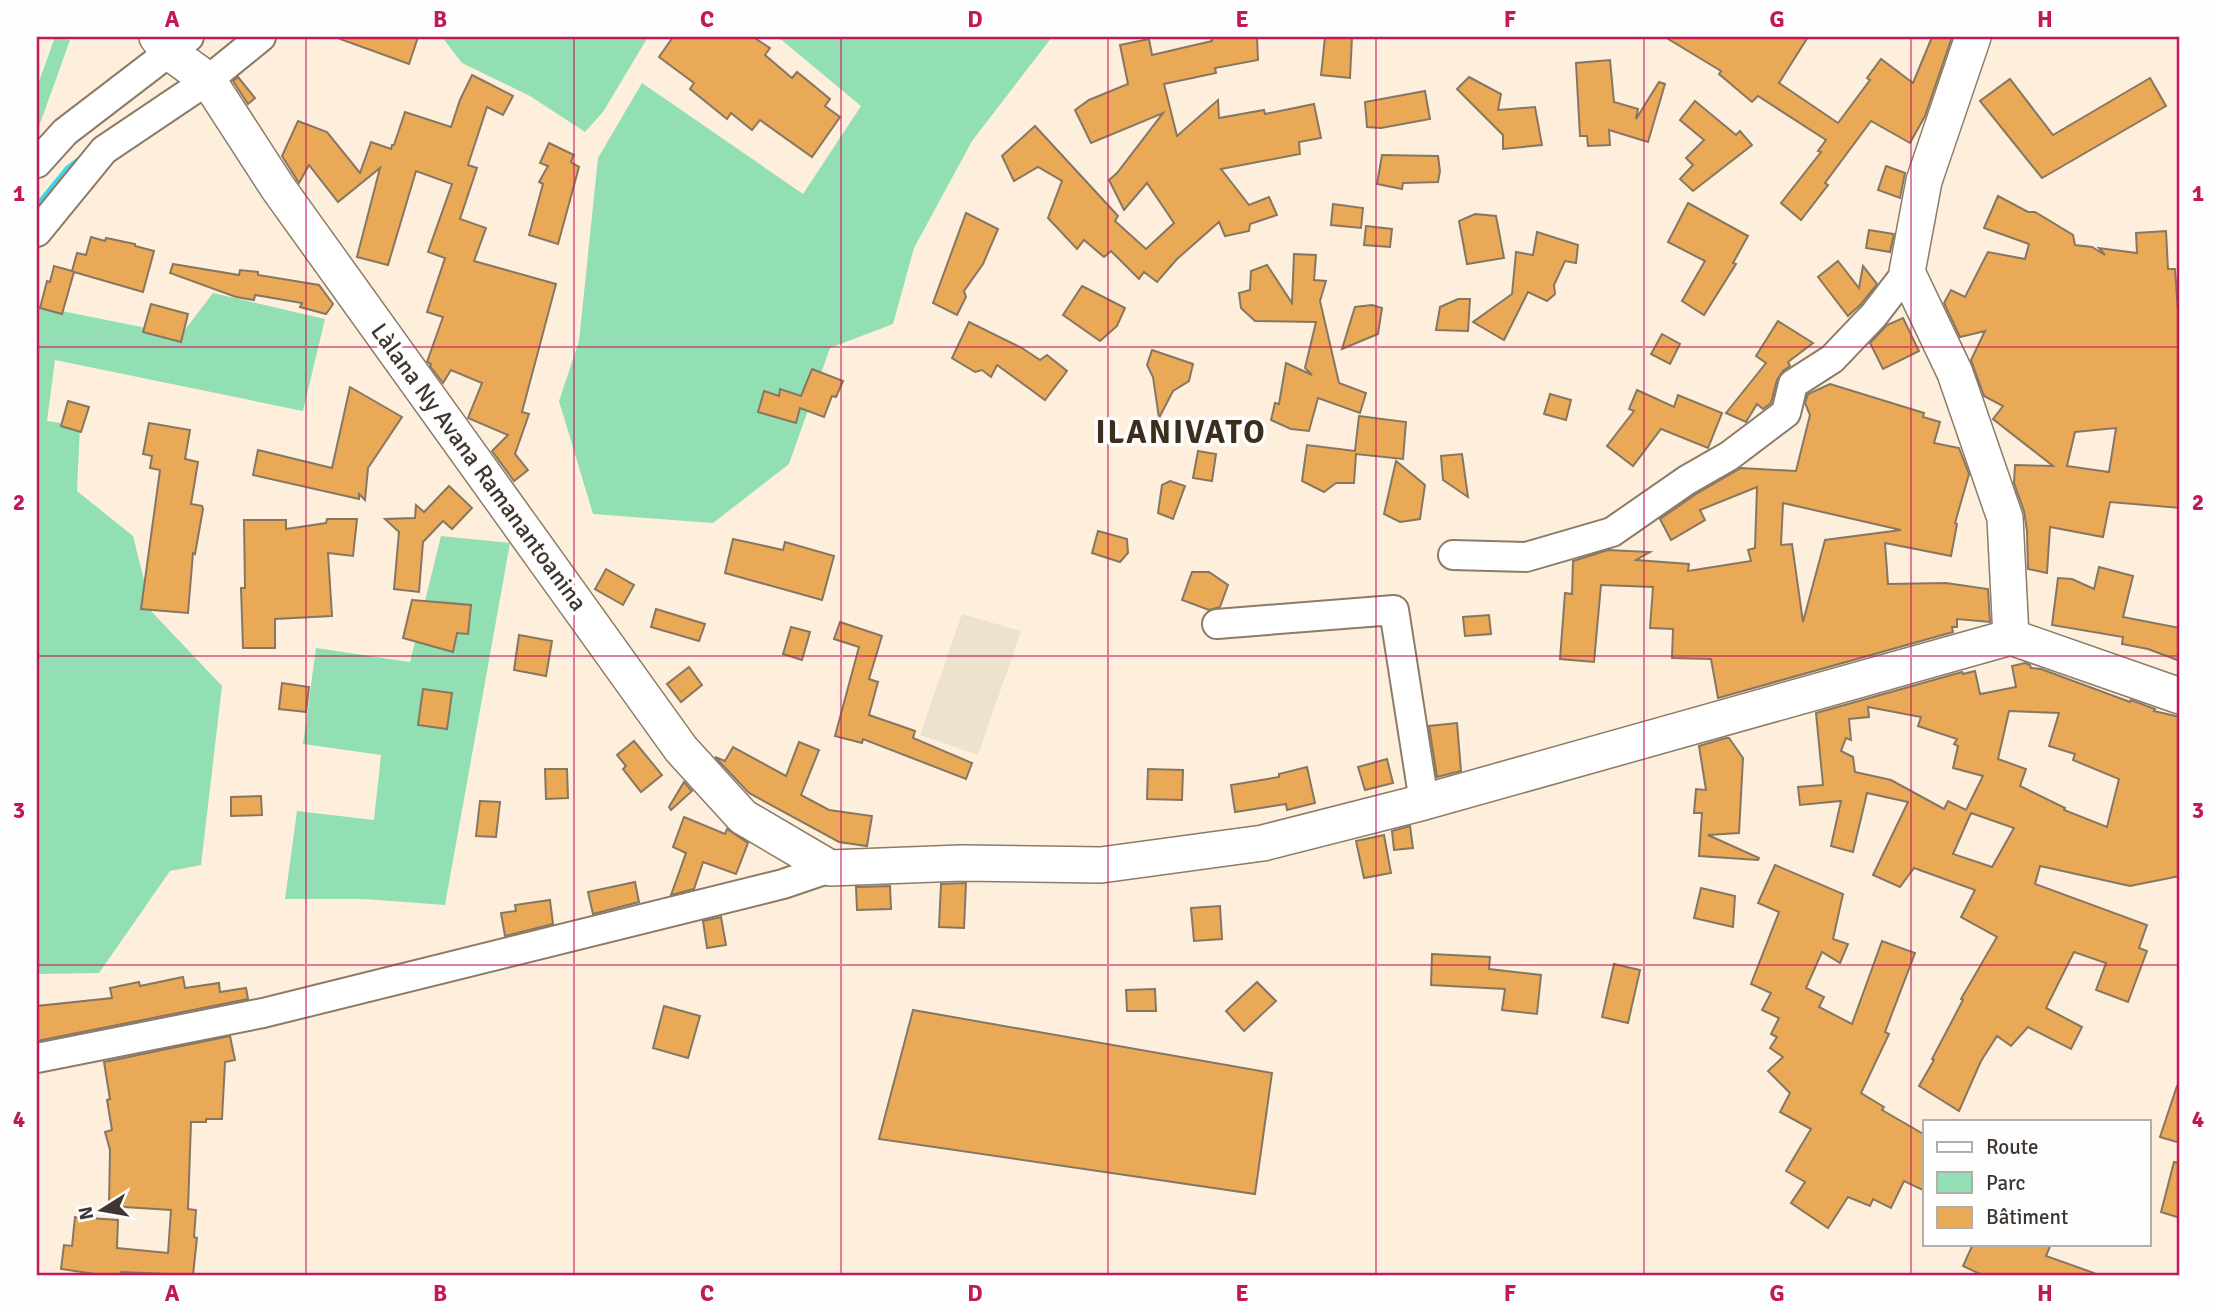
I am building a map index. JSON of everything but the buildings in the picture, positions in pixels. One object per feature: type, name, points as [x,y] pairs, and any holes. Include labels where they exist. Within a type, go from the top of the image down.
[{"type":"street","points":[[37,232],[104,150],[208,80],[261,37]]},
{"type":"street","points":[[1453,555],[1526,557],[1612,532],[1687,480],[1728,456],[1786,413],[1793,384],[1832,359],[1874,315],[1907,272],[1924,181],[1973,37]]},
{"type":"street","points":[[37,163],[65,132],[172,42]]},
{"type":"street","name":"Làlana Ny Avana Ramanantoanina","points":[[172,42],[208,80],[278,188],[681,749],[743,817],[830,867]]},
{"type":"street","points":[[1907,272],[1955,373],[2005,518],[2011,637]]},
{"type":"street","points":[[1217,624],[1395,610],[1424,802]]},
{"type":"street","points":[[37,1058],[263,1013],[783,884],[830,867],[961,863],[1101,865],[1263,843],[1424,802],[2011,637],[2180,696]]},
{"type":"shaded area","points":[[962,614],[1021,631],[978,755],[920,735]]},
{"type":"green space","points":[[55,37],[70,40],[37,132],[37,87]]},
{"type":"green space","points":[[442,37],[648,37],[603,112],[585,132],[530,96],[462,63]]},
{"type":"green space","points":[[778,37],[1052,37],[972,141],[914,248],[893,324],[830,348],[789,464],[713,523],[593,514],[559,401],[579,341],[598,158],[642,83],[803,194],[861,106]]},
{"type":"green space","points":[[213,293],[325,319],[303,411],[55,360],[47,421],[80,426],[77,491],[133,536],[152,612],[222,686],[201,865],[170,871],[99,973],[37,974],[37,306],[181,335]]},
{"type":"green space","points":[[441,536],[510,543],[445,905],[364,899],[285,899],[297,811],[374,820],[381,755],[303,744],[316,648],[410,662]]},
{"type":"waterway","points":[[37,207],[68,169],[81,159]]},
{"type":"district","name":"ILANIVATO","points":[[1181,432]]}]
